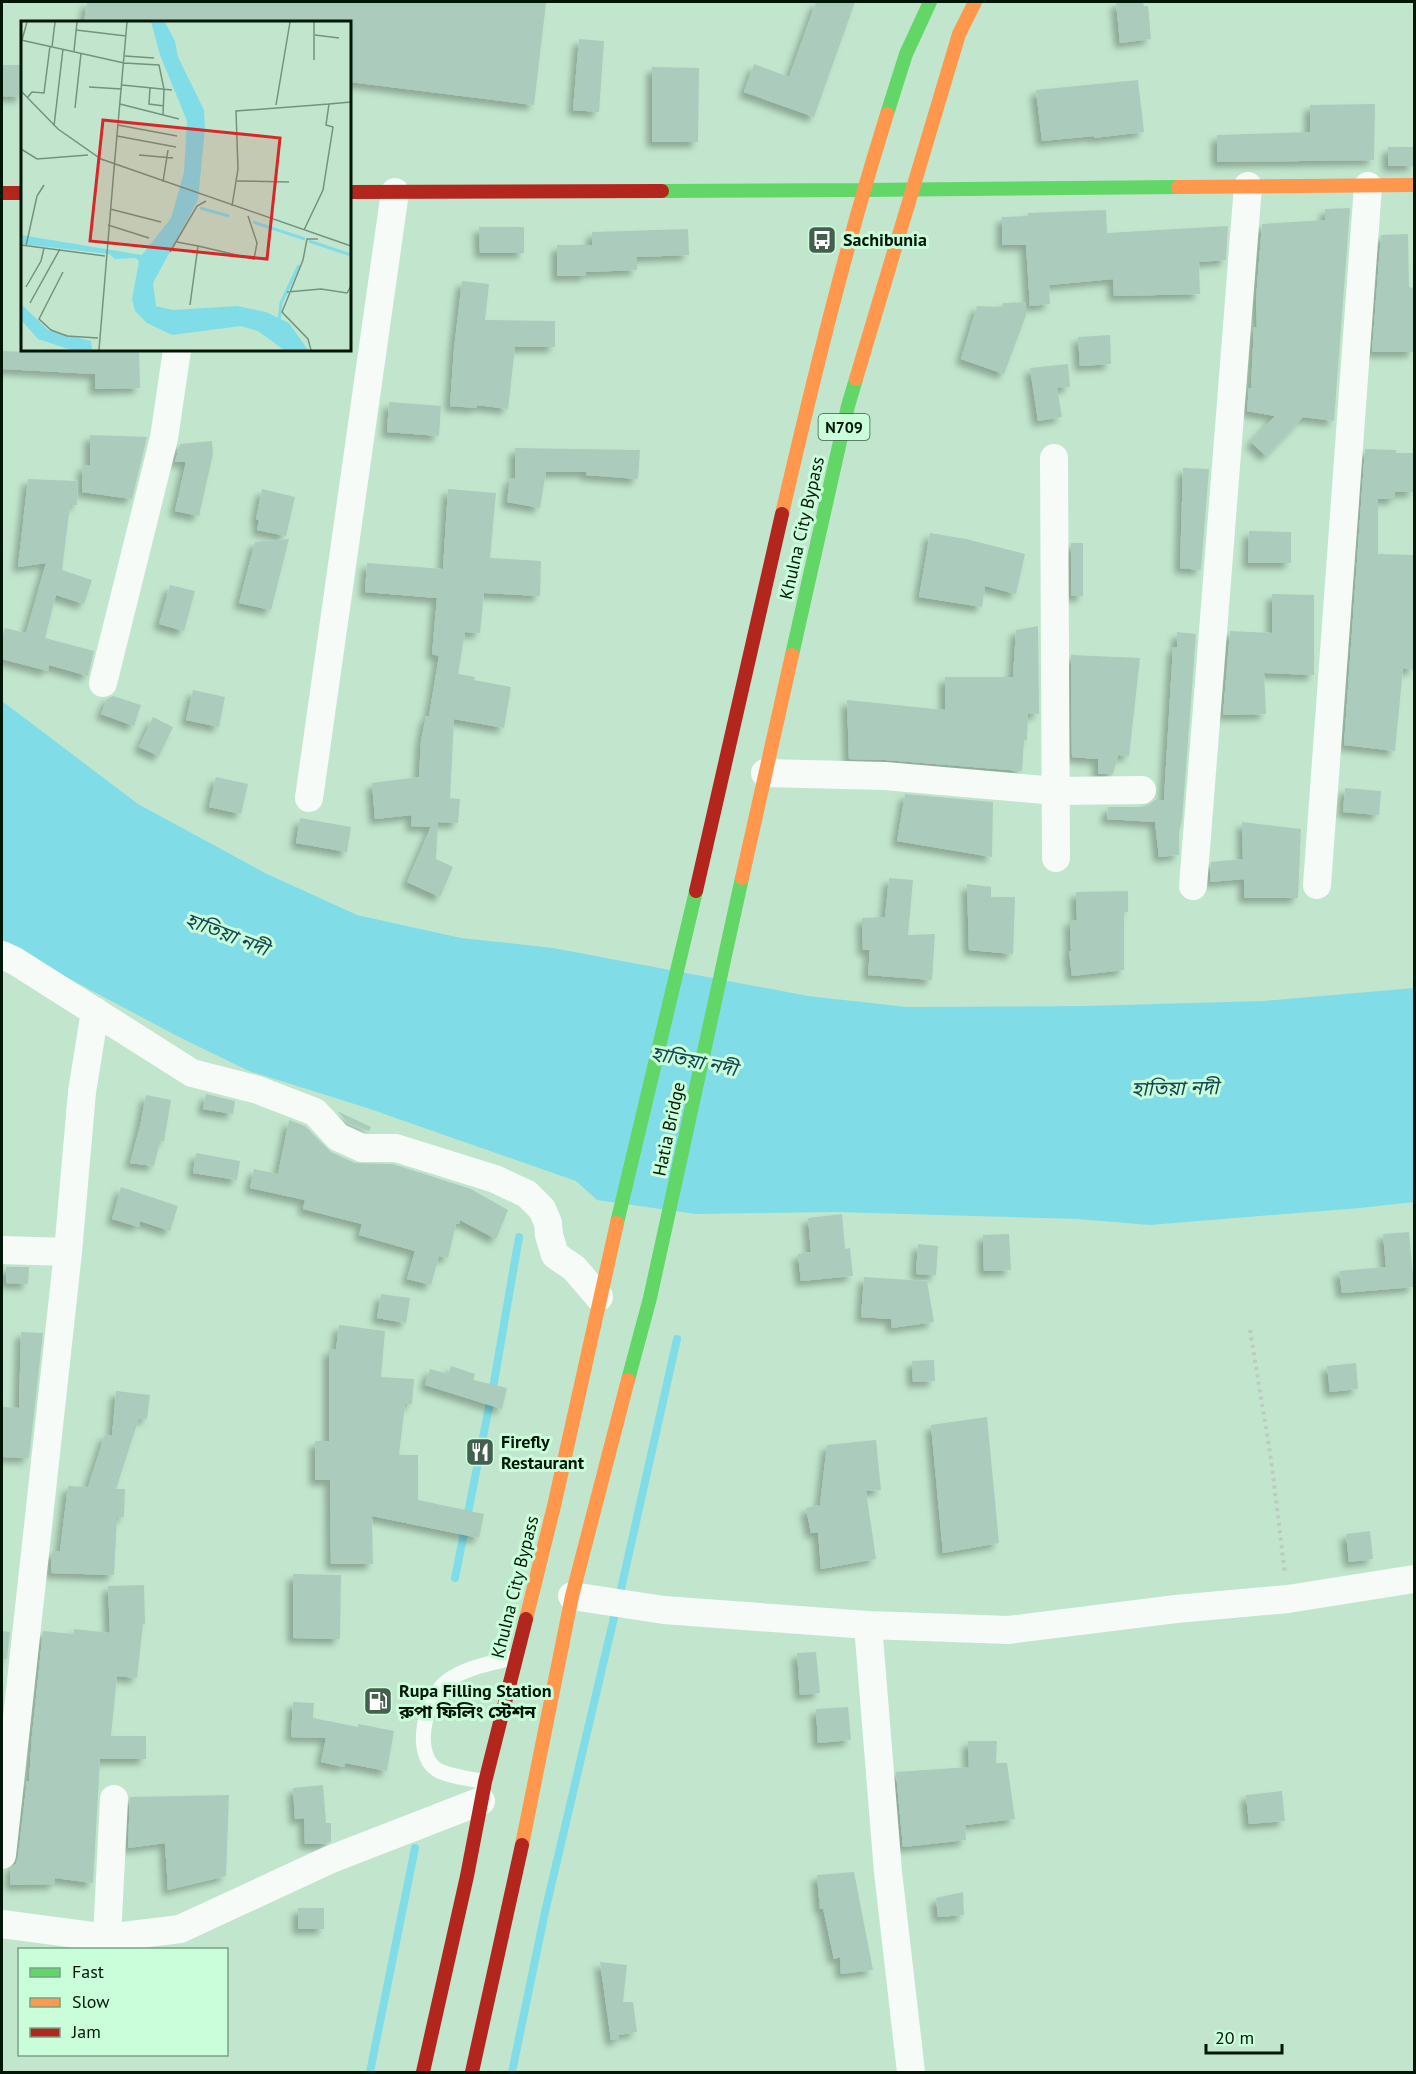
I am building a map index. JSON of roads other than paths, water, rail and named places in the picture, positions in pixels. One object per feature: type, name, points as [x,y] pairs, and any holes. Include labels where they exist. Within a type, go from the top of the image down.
[{"type":"main road","name":"Khulna City Bypass","points":[[704,856],[805,413],[863,190],[906,54],[930,2]]},
{"type":"main road","name":"Khulna City Bypass","points":[[746,862],[848,406],[959,34],[975,2]]},
{"type":"main road","points":[[351,192],[1414,185]]},
{"type":"main road","points":[[2,193],[21,193]]},
{"type":"main road","name":"Hatia Bridge","points":[[601,1292],[704,856]]},
{"type":"main road","name":"Hatia Bridge","points":[[572,1596],[650,1298],[746,862]]},
{"type":"main road","name":"Khulna City Bypass","points":[[423,2073],[467,1876],[483,1791],[554,1506],[601,1292]]},
{"type":"main road","name":"N709","points":[[471,2073],[515,1882],[572,1596]]},
{"type":"street","points":[[1193,886],[1248,186]]},
{"type":"street","points":[[1317,885],[1368,186]]},
{"type":"street","points":[[309,798],[395,192]]},
{"type":"street","points":[[103,683],[164,438],[177,351]]},
{"type":"street","points":[[1054,458],[1056,858]]},
{"type":"street","points":[[765,773],[885,776],[1056,792],[1142,790]]},
{"type":"street","points":[[2,955],[192,1073],[258,1090],[315,1112],[338,1137],[362,1148],[396,1148],[495,1179],[527,1194],[542,1209],[548,1223],[555,1255],[601,1292]]},
{"type":"street","points":[[2,1856],[68,1252],[82,1092],[95,1011]]},
{"type":"street","points":[[2,1250],[68,1252]]},
{"type":"street","points":[[572,1596],[664,1610],[867,1625],[1008,1630],[1176,1609],[1288,1599],[1414,1579]]},
{"type":"street","points":[[867,1625],[888,1872],[911,2073]]},
{"type":"street","points":[[2,1924],[107,1938],[180,1929],[483,1791]]},
{"type":"street","points":[[107,1938],[114,1799]]},
{"type":"lane","points":[[483,1791],[437,1771],[428,1761],[424,1729],[427,1709],[436,1691],[448,1681],[476,1667],[516,1657]]},
{"type":"water","name":"হাতিয়া নদী","points":[[2,701],[138,804],[265,873],[357,915],[461,938],[553,948],[808,996],[907,1007],[1085,1006],[1263,1001],[1414,988],[1414,1202],[1150,1225],[1077,1219],[835,1212],[696,1214],[597,1200],[576,1181],[367,1108],[249,1071],[179,1037],[2,943]]},
{"type":"waterway","points":[[455,1578],[494,1382],[519,1237]]},
{"type":"waterway","points":[[619,1598],[677,1339]]},
{"type":"waterway","points":[[512,2072],[545,1912],[616,1609]]},
{"type":"waterway","points":[[370,2072],[415,1848]]},
{"type":"place","name":"Sachibunia","points":[[822,240]]},
{"type":"place","name":"Firefly Restaurant","points":[[480,1452]]},
{"type":"place","name":"Rupa Filling Station রুপা ফিলিং স্টেশন","points":[[378,1701]]}]
